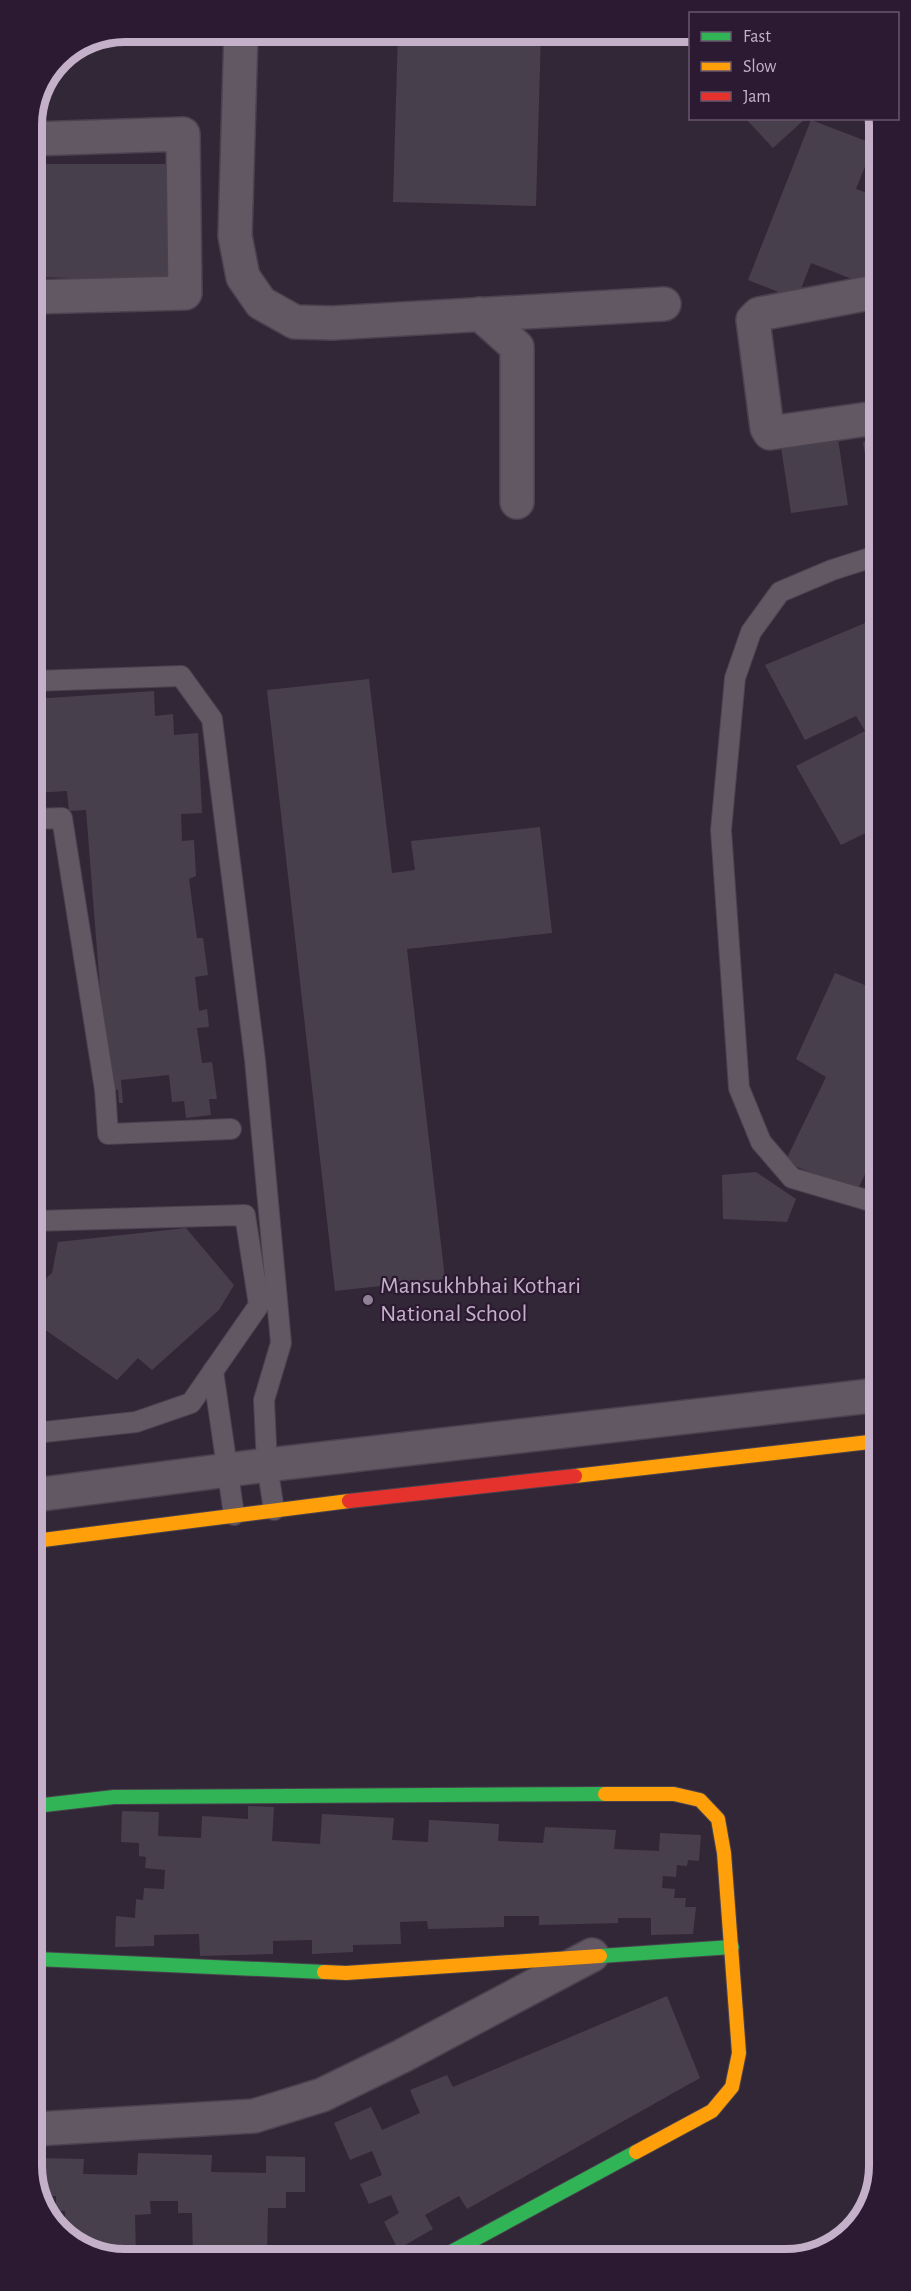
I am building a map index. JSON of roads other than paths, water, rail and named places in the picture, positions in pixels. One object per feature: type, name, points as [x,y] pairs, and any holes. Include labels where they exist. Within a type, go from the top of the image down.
[{"type":"street","points":[[241,42],[235,236],[243,277],[261,303],[295,322],[333,323],[664,304]]},
{"type":"street","points":[[42,139],[183,134],[185,281],[185,292],[42,297]]},
{"type":"street","points":[[869,293],[759,314],[753,320],[767,428],[770,433],[869,419]]},
{"type":"street","points":[[480,314],[517,347],[517,502]]},
{"type":"street","points":[[42,1494],[267,1465],[869,1396]]},
{"type":"street","points":[[42,1539],[274,1509],[869,1442]]},
{"type":"street","points":[[42,1805],[114,1797],[674,1794],[700,1800],[718,1819],[732,1947],[739,2053],[732,2087],[712,2111],[457,2249]]},
{"type":"street","points":[[42,1959],[346,1973],[732,1947]]},
{"type":"street","points":[[42,2129],[254,2116],[310,2098],[402,2056],[592,1955]]},
{"type":"lane","points":[[869,558],[832,570],[780,592],[751,632],[735,678],[721,830],[739,1088],[761,1142],[792,1178],[869,1201]]},
{"type":"lane","points":[[42,681],[181,676],[212,719],[255,1060],[281,1343],[264,1400],[267,1465],[274,1509]]},
{"type":"lane","points":[[42,819],[62,818],[105,1090],[108,1134],[231,1129]]},
{"type":"lane","points":[[42,1221],[245,1215],[260,1305],[191,1403],[136,1422],[42,1432]]},
{"type":"lane","points":[[213,1371],[234,1515]]},
{"type":"place","name":"Mansukhbhai Kothari National School","points":[[368,1300]]}]
